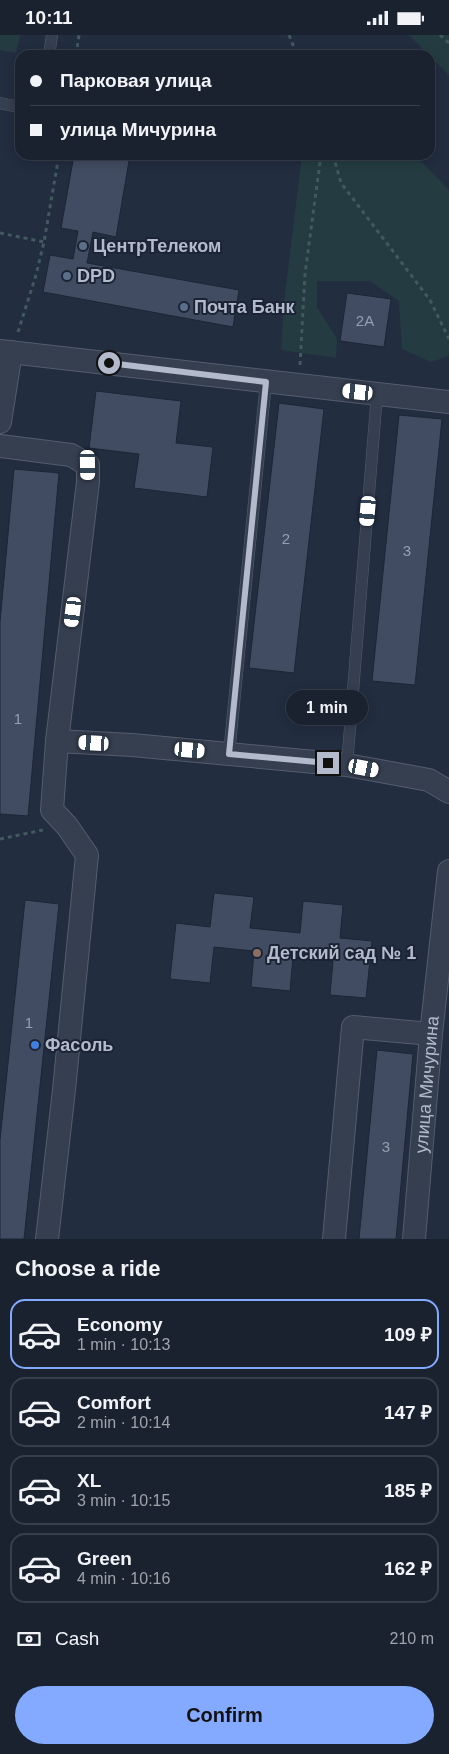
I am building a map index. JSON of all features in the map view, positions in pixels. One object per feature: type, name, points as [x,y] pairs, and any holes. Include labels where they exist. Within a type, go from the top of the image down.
[{"type":"street","points":[[0,422],[6,351],[449,402]]},
{"type":"street","points":[[0,446],[71,455],[88,465],[88,482],[58,741],[52,810],[67,826],[87,855],[47,1239]]},
{"type":"street","points":[[58,741],[347,765],[430,780],[449,792]]},
{"type":"street","name":"улица Мичурина","points":[[414,1239],[431,1034],[447,908],[449,871]]},
{"type":"street","points":[[334,1239],[353,1027],[431,1034]]},
{"type":"lane","points":[[50,50],[52,35]]},
{"type":"lane","points":[[0,103],[15,106]]},
{"type":"lane","points":[[229,754],[266,382]]},
{"type":"lane","points":[[347,765],[377,394]]},
{"type":"path","points":[[77,50],[79,35]]},
{"type":"path","points":[[289,35],[295,50]]},
{"type":"path","points":[[440,35],[449,43]]},
{"type":"path","points":[[6,351],[36,275],[44,243],[57,160]]},
{"type":"path","points":[[299,385],[305,274],[320,160]]},
{"type":"path","points":[[334,160],[341,183],[430,299],[449,339]]},
{"type":"path","points":[[0,233],[44,243]]},
{"type":"path","points":[[0,839],[67,826]]},
{"type":"green space","points":[[0,35],[20,35],[15,53],[0,50]]},
{"type":"green space","points":[[409,35],[449,35],[449,75],[435,61],[435,50],[424,50]]},
{"type":"green space","points":[[301,160],[420,160],[449,190],[449,356],[431,362],[402,349],[399,301],[370,281],[317,281],[317,307],[337,339],[336,358],[281,350],[284,303]]},
{"type":"building","name":"ЦентрТелеком","points":[[73,160],[129,160],[116,237],[93,232],[87,263],[239,290],[233,327],[43,292],[50,255],[73,259],[78,231],[61,228]]},
{"type":"building","points":[[347,293],[391,299],[384,347],[340,341]]},
{"type":"building","points":[[96,391],[181,401],[176,443],[213,447],[207,497],[134,488],[139,454],[89,448]]},
{"type":"building","points":[[279,403],[324,409],[294,673],[249,668]]},
{"type":"building","points":[[399,415],[442,419],[415,685],[372,681]]},
{"type":"building","points":[[14,469],[59,473],[28,816],[0,814],[0,622]]},
{"type":"building","points":[[214,893],[254,897],[250,928],[300,933],[303,901],[343,905],[340,938],[372,941],[366,998],[330,995],[333,961],[293,957],[290,991],[251,987],[254,951],[214,947],[210,983],[170,979],[176,923],[210,927]]},
{"type":"building","points":[[25,900],[59,904],[24,1239],[0,1239],[0,1140]]},
{"type":"building","points":[[377,1050],[413,1054],[396,1239],[359,1239]]},
{"type":"place","name":"ЦентрТелеком","points":[[83,246]]},
{"type":"place","name":"DPD","points":[[67,276]]},
{"type":"place","name":"Почта Банк","points":[[184,307]]},
{"type":"place","name":"Детский сад № 1","points":[[257,953]]},
{"type":"place","name":"Фасоль","points":[[35,1045]]},
{"type":"route","points":[[109,363],[266,382],[229,754],[328,763]]}]
